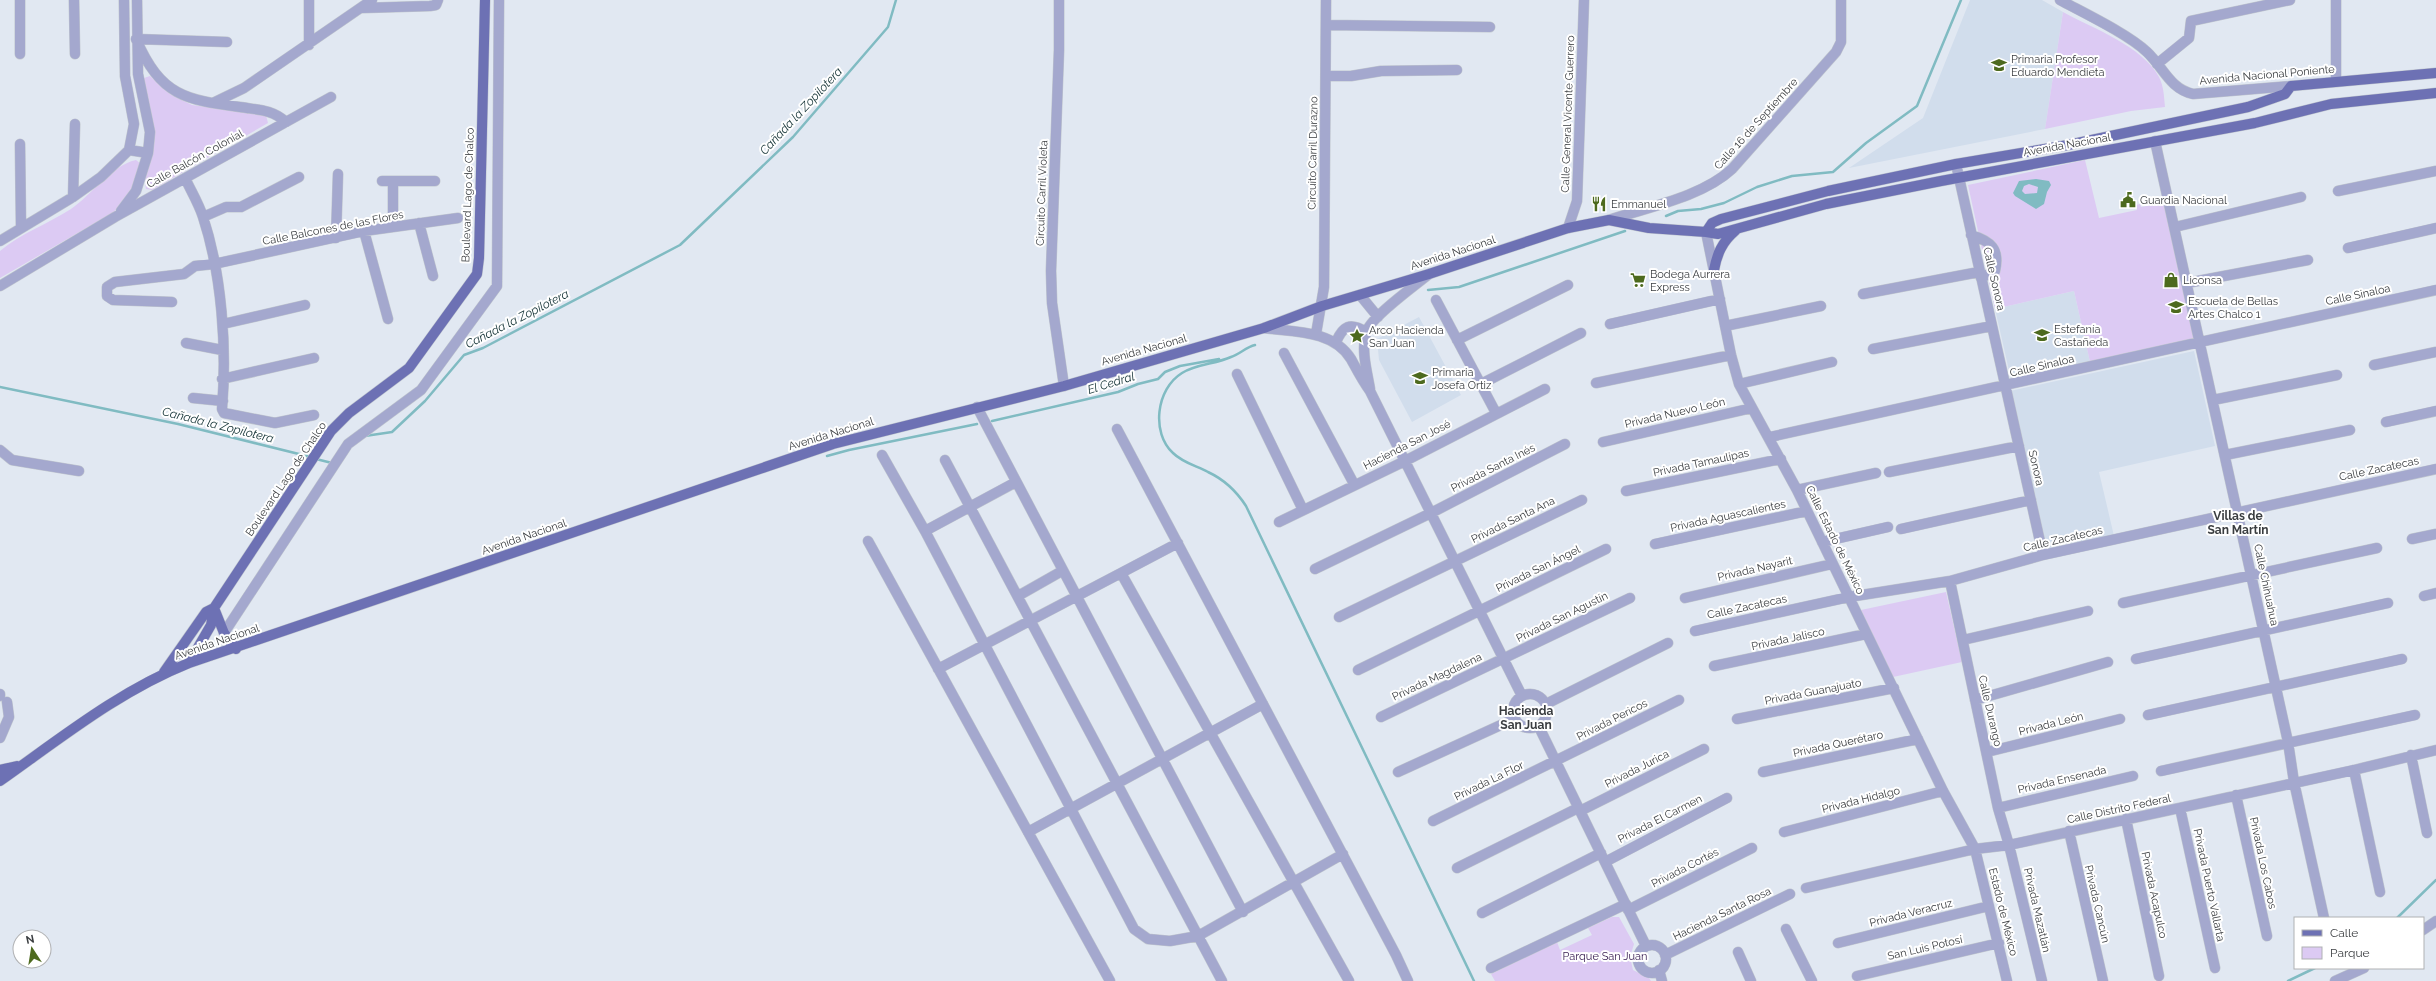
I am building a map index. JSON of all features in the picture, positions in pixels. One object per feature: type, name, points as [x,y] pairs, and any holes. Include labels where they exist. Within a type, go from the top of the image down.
[{"type":"main road","name":"Boulevard Lago de Chalco","points":[[189,663],[210,625],[214,608],[331,431],[349,413],[409,368],[477,274],[479,258],[485,0]]},
{"type":"main road","name":"Avenida Nacional Poniente","points":[[2291,86],[2436,73]]},
{"type":"main road","name":"Avenida Nacional","points":[[1706,232],[1712,223],[1721,219],[1828,191],[1956,164],[2068,145],[2248,107],[2275,99],[2284,94],[2291,86]]},
{"type":"main road","name":"Avenida Nacional","points":[[0,781],[116,699],[163,674],[189,663],[236,649],[833,444],[1064,386],[1264,328],[1322,306],[1429,274],[1568,228],[1609,220],[1649,228],[1718,234],[1826,204],[1959,177],[2255,123],[2330,104],[2436,93]]},
{"type":"main road","points":[[1714,270],[1717,253],[1728,237],[1740,228]]},
{"type":"main road","name":"Boulevard Lago de Chalco","points":[[163,674],[206,612],[214,608]]},
{"type":"main road","points":[[214,608],[224,633],[236,649]]},
{"type":"main road","points":[[0,770],[23,765]]},
{"type":"street","points":[[20,0],[20,54]]},
{"type":"street","points":[[74,0],[74,54]]},
{"type":"street","points":[[0,241],[21,227],[73,198],[101,177],[129,150],[134,124],[125,76],[124,0]]},
{"type":"street","points":[[115,217],[136,191],[148,153],[150,132],[138,74],[136,39],[137,0]]},
{"type":"street","points":[[309,0],[309,45]]},
{"type":"street","points":[[212,103],[244,88],[309,45],[372,0]]},
{"type":"street","points":[[362,8],[430,6],[436,5],[438,0]]},
{"type":"street","points":[[224,633],[348,444],[421,390],[497,286],[499,0]]},
{"type":"street","name":"Circuito Carril Violeta","points":[[1059,0],[1059,50],[1051,271],[1052,303],[1064,386]]},
{"type":"street","name":"Circuito Carril Durazno","points":[[1316,334],[1322,306],[1326,0]]},
{"type":"street","name":"Calle General Vicente Guerrero","points":[[1568,228],[1577,201],[1584,0]]},
{"type":"street","name":"Calle 16 de Septiembre","points":[[1609,220],[1703,189],[1719,181],[1732,169],[1836,52],[1841,42],[1841,0]]},
{"type":"street","name":"Avenida Nacional Poniente","points":[[2060,0],[2146,51],[2174,85],[2182,92],[2193,94],[2291,86]]},
{"type":"street","points":[[2157,64],[2189,38],[2191,21],[2290,0]]},
{"type":"street","points":[[2336,0],[2336,81]]},
{"type":"street","points":[[1326,25],[1490,27]]},
{"type":"street","points":[[136,39],[227,42]]},
{"type":"street","points":[[136,39],[151,70],[175,92],[201,102],[267,111],[278,115],[286,122]]},
{"type":"street","points":[[125,76],[151,70]]},
{"type":"street","points":[[1326,76],[1351,76],[1381,71],[1457,70]]},
{"type":"street","name":"Calle Balcón Colonial","points":[[0,286],[115,217],[331,97]]},
{"type":"street","points":[[73,198],[75,124]]},
{"type":"street","name":"Calle Chihuahua","points":[[2155,142],[2264,630],[2288,742],[2294,782],[2324,917]]},
{"type":"street","points":[[20,144],[21,227]]},
{"type":"street","points":[[129,150],[148,153]]},
{"type":"street","name":"Calle Sonora","points":[[1956,164],[2005,387]]},
{"type":"street","points":[[2338,191],[2436,171]]},
{"type":"street","points":[[336,238],[338,174]]},
{"type":"street","points":[[203,217],[226,207],[241,207],[299,177]]},
{"type":"street","points":[[185,178],[203,217],[214,264],[223,324],[222,378],[224,413],[275,423],[314,415]]},
{"type":"street","points":[[393,181],[393,227]]},
{"type":"street","points":[[382,182],[435,181]]},
{"type":"street","points":[[2175,227],[2301,197]]},
{"type":"street","name":"Calle Balcones de las Flores","points":[[172,302],[113,300],[107,296],[106,291],[107,287],[114,282],[184,274],[195,266],[214,264],[364,231],[458,218]]},
{"type":"street","points":[[419,223],[433,276]]},
{"type":"street","points":[[2348,248],[2436,228]]},
{"type":"street","points":[[364,231],[388,319]]},
{"type":"street","name":"Calle Estado de México","points":[[1706,232],[1731,355],[1739,384],[1770,437],[1797,490],[1943,791],[1975,849]]},
{"type":"street","points":[[1863,294],[1980,275],[1995,271],[1996,252],[1991,244],[1971,235]]},
{"type":"street","points":[[2187,283],[2308,260]]},
{"type":"street","points":[[1370,391],[1364,355],[1366,332],[1378,317],[1429,274]]},
{"type":"street","points":[[1457,340],[1568,284]]},
{"type":"street","name":"Calle Sinaloa","points":[[1770,437],[2005,387],[2200,341],[2436,290]]},
{"type":"street","points":[[1360,295],[1378,317]]},
{"type":"street","points":[[1610,324],[1720,299]]},
{"type":"street","points":[[1436,300],[1496,413]]},
{"type":"street","points":[[223,324],[305,305]]},
{"type":"street","points":[[1725,326],[1821,306]]},
{"type":"street","points":[[1336,342],[1341,330],[1350,326],[1357,326],[1366,332]]},
{"type":"street","points":[[1873,349],[1992,326]]},
{"type":"street","points":[[1264,328],[1316,334],[1336,342],[1350,358],[1357,374],[1370,391],[1522,696]]},
{"type":"street","points":[[1481,384],[1581,333]]},
{"type":"street","points":[[186,343],[222,350]]},
{"type":"street","points":[[2374,365],[2436,352]]},
{"type":"street","points":[[1284,353],[1354,484]]},
{"type":"street","points":[[1596,383],[1731,355]]},
{"type":"street","points":[[222,378],[314,358]]},
{"type":"street","points":[[1739,384],[1832,362]]},
{"type":"street","points":[[1237,374],[1303,510]]},
{"type":"street","points":[[2213,400],[2337,375]]},
{"type":"street","name":"Sonora","points":[[2005,387],[2043,555]]},
{"type":"street","name":"Hacienda San José","points":[[1279,522],[1354,484],[1405,461],[1545,388]]},
{"type":"street","points":[[193,398],[223,402]]},
{"type":"street","points":[[977,408],[1243,912]]},
{"type":"street","name":"Privada Nuevo León","points":[[1602,442],[1752,408]]},
{"type":"street","points":[[2386,422],[2436,411]]},
{"type":"street","points":[[1117,429],[1343,854],[1408,981]]},
{"type":"street","points":[[2225,455],[2350,430]]},
{"type":"street","name":"Privada Santa Inés","points":[[1315,569],[1431,513],[1565,444]]},
{"type":"street","points":[[1889,472],[2019,446]]},
{"type":"street","points":[[0,450],[12,460],[79,471]]},
{"type":"street","points":[[882,455],[925,531],[1134,929],[1148,939],[1170,942],[1198,936],[1243,912],[1343,854]]},
{"type":"street","name":"Privada Tamaulipas","points":[[1626,491],[1781,459]]},
{"type":"street","points":[[945,460],[1222,981]]},
{"type":"street","name":"Calle Zacatecas","points":[[1695,631],[1849,597],[1950,581],[2043,555],[2436,468]]},
{"type":"street","points":[[1797,490],[1876,472]]},
{"type":"street","points":[[925,531],[1016,482]]},
{"type":"street","name":"Privada Santa Ana","points":[[1339,617],[1456,562],[1582,500]]},
{"type":"street","points":[[1901,528],[2031,500]]},
{"type":"street","name":"Privada Aguascalientes","points":[[1655,544],[1807,511]]},
{"type":"street","points":[[1822,542],[1888,527]]},
{"type":"street","points":[[2412,539],[2436,534]]},
{"type":"street","points":[[868,541],[1110,981]]},
{"type":"street","points":[[938,669],[1178,543]]},
{"type":"street","points":[[2123,603],[2377,548]]},
{"type":"street","name":"Privada San Ángel","points":[[1358,670],[1606,549]]},
{"type":"street","name":"Privada Nayarit","points":[[1685,598],[1832,564]]},
{"type":"street","points":[[1018,596],[1062,570]]},
{"type":"street","points":[[1121,573],[1349,981]]},
{"type":"street","name":"Calle Durango","points":[[1950,581],[1998,808],[2010,845]]},
{"type":"street","points":[[2424,596],[2436,593]]},
{"type":"street","name":"Privada San Agustín","points":[[1504,659],[1630,598]]},
{"type":"street","points":[[2136,659],[2388,603]]},
{"type":"street","points":[[1963,640],[2088,611]]},
{"type":"street","name":"Privada Jalisco","points":[[1714,666],[1866,634]]},
{"type":"street","points":[[1546,704],[1668,643]]},
{"type":"street","name":"Privada Magdalena","points":[[1380,717],[1504,659]]},
{"type":"street","points":[[2148,715],[2402,659]]},
{"type":"street","points":[[1975,700],[2108,662]]},
{"type":"street","name":"Privada Guanajuato","points":[[1737,719],[1894,688]]},
{"type":"street","points":[[1522,696],[1538,696],[1546,704],[1547,714],[1539,727],[1522,727],[1514,719],[1513,709],[1518,699],[1522,696]]},
{"type":"street","points":[[0,738],[8,717],[3,697]]},
{"type":"street","name":"Privada Pericos","points":[[1556,762],[1679,700]]},
{"type":"street","points":[[1028,832],[1263,704]]},
{"type":"street","points":[[2161,771],[2415,715]]},
{"type":"street","points":[[1398,772],[1514,719]]},
{"type":"street","name":"Privada León","points":[[1987,752],[2120,719]]},
{"type":"street","points":[[1539,727],[1646,946]]},
{"type":"street","name":"Privada Querétaro","points":[[1762,772],[1918,739]]},
{"type":"street","name":"Privada Jurica","points":[[1457,868],[1704,749]]},
{"type":"street","name":"Calle Distrito Federal","points":[[1806,888],[1975,849],[2010,845],[2354,770],[2436,750]]},
{"type":"street","points":[[2411,755],[2427,832]]},
{"type":"street","name":"Privada La Flor","points":[[1433,821],[1556,762]]},
{"type":"street","points":[[2354,770],[2380,892]]},
{"type":"street","name":"Privada Ensenada","points":[[1998,808],[2132,776]]},
{"type":"street","name":"Privada Hidalgo","points":[[1784,832],[1943,791]]},
{"type":"street","name":"Privada Los Cabos","points":[[2236,795],[2267,936]]},
{"type":"street","name":"Privada El Carmen","points":[[1482,913],[1603,858],[1727,798]]},
{"type":"street","name":"Privada Puerto Vallarta","points":[[2180,808],[2215,968]]},
{"type":"street","name":"Privada Acapulco","points":[[2126,819],[2160,976]]},
{"type":"street","name":"Privada Cancún","points":[[2069,831],[2103,981]]},
{"type":"street","name":"Privada Mazatlán","points":[[2010,845],[2042,981]]},
{"type":"street","name":"Privada Cortés","points":[[1490,968],[1627,907],[1752,848]]},
{"type":"street","name":"Estado de México","points":[[1975,849],[2007,981]]},
{"type":"street","name":"Hacienda Santa Rosa","points":[[1665,955],[1790,894]]},
{"type":"street","name":"Privada Veracruz","points":[[1838,943],[1989,906]]},
{"type":"street","points":[[2424,929],[2436,921]]},
{"type":"street","points":[[1786,929],[1812,981]]},
{"type":"street","name":"San Luis Potosí","points":[[1857,976],[1999,943]]},
{"type":"street","points":[[1646,946],[1659,947],[1665,955],[1664,963],[1659,970],[1650,972],[1639,965],[1638,956],[1646,946]]},
{"type":"street","points":[[1738,952],[1751,981]]},
{"type":"street","points":[[2338,980],[2362,969]]},
{"type":"street","points":[[1659,970],[1662,981]]},
{"type":"shaded area","name":"Primaria Profesor Eduardo Mendieta","points":[[1970,0],[2042,0],[2063,12],[2045,129],[1849,168],[1923,118]]},
{"type":"shaded area","name":"Estefanía Castañeda","points":[[2074,291],[2090,362],[2011,379],[1995,309]]},
{"type":"shaded area","name":"Primaria Josefa Ortiz","points":[[1419,317],[1461,395],[1412,422],[1379,360],[1377,339]]},
{"type":"shaded area","points":[[2194,351],[2215,446],[2099,472],[2114,536],[2046,551],[2010,391]]},
{"type":"green space","points":[[2063,12],[2116,39],[2141,56],[2151,66],[2161,81],[2165,107],[2131,111],[2045,129]]},
{"type":"green space","points":[[150,76],[170,94],[192,105],[266,115],[268,123],[152,190],[146,189],[145,184],[153,137],[141,79]]},
{"type":"green space","points":[[136,160],[141,164],[133,186],[114,212],[0,278],[0,251],[17,239],[71,209],[110,174],[127,163]]},
{"type":"green space","points":[[2085,160],[2099,218],[2137,210],[2136,205],[2140,204],[2141,207],[2164,203],[2194,340],[2090,362],[2074,291],[1995,309],[1968,185]]},
{"type":"green space","points":[[1946,592],[1962,662],[1893,677],[1861,610]]},
{"type":"green space","name":"Parque San Juan","points":[[1612,917],[1619,917],[1634,944],[1630,957],[1633,970],[1649,978],[1651,981],[1495,981],[1491,974],[1557,942],[1560,950],[1592,935],[1588,928]]},
{"type":"water","points":[[2036,179],[2049,181],[2051,185],[2047,192],[2044,204],[2036,209],[2015,196],[2013,193],[2019,181]],"holes":[[[2029,184],[2038,187],[2037,193],[2025,194],[2022,191],[2024,186]]]},
{"type":"waterway","name":"Cañada la Zopilotera","points":[[365,436],[392,432],[425,401],[464,355],[483,348],[680,245],[793,137],[888,27],[896,0]]},
{"type":"waterway","points":[[1666,216],[1678,211],[1701,209],[1724,203],[1757,187],[1792,176],[1833,172],[1866,143],[1917,106],[1961,0]]},
{"type":"waterway","points":[[1428,290],[1459,287],[1625,231]]},
{"type":"waterway","points":[[1255,345],[1234,356],[1188,370],[1173,380],[1162,400],[1159,423],[1161,434],[1173,453],[1186,462],[1219,478],[1234,491],[1246,506],[1474,981]]},
{"type":"waterway","name":"El Cedral","points":[[992,421],[1118,392],[1138,384],[1158,379],[1165,372],[1180,366],[1219,359]]},
{"type":"waterway","name":"Cañada la Zopilotera","points":[[0,387],[178,424],[311,457]]},
{"type":"waterway","name":"El Cedral","points":[[827,456],[849,450],[977,424]]},
{"type":"waterway","name":"Cañada la Zopilotera","points":[[316,459],[332,463]]},
{"type":"waterway","points":[[2398,917],[2436,880]]},
{"type":"waterway","points":[[2288,981],[2313,969]]},
{"type":"place","name":"Primaria Profesor Eduardo Mendieta","points":[[1999,65]]},
{"type":"place","name":"Guardia Nacional","points":[[2128,200]]},
{"type":"place","name":"Emmanuel","points":[[1599,204]]},
{"type":"place","name":"Bodega Aurrera Express","points":[[1638,280]]},
{"type":"place","name":"Liconsa","points":[[2171,280]]},
{"type":"place","name":"Escuela de Bellas Artes Chalco 1","points":[[2176,307]]},
{"type":"place","name":"Estefanía Castañeda","points":[[2042,335]]},
{"type":"place","name":"Arco Hacienda San Juan","points":[[1357,336]]},
{"type":"place","name":"Primaria Josefa Ortiz","points":[[1420,378]]},
{"type":"district","name":"Villas de San Martín","points":[[2238,523]]},
{"type":"district","name":"Hacienda San Juan","points":[[1526,718]]}]
